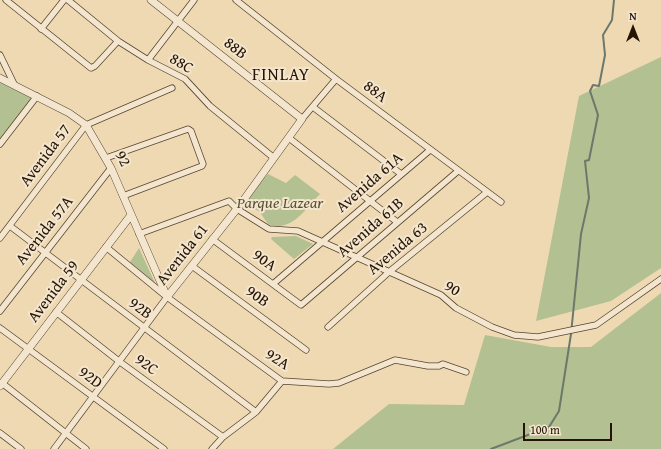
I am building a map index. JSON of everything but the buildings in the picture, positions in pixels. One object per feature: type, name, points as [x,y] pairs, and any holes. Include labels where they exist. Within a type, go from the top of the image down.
[{"type":"street","points":[[6,0],[90,68],[95,66],[118,41]]},
{"type":"street","points":[[40,29],[64,0]]},
{"type":"street","name":"88C","points":[[68,0],[118,41],[148,60],[185,79],[210,106],[274,158]]},
{"type":"street","name":"88B","points":[[151,0],[302,119]]},
{"type":"street","points":[[148,60],[194,0]]},
{"type":"street","name":"88A","points":[[236,0],[336,79],[500,202]]},
{"type":"street","points":[[0,55],[14,84]]},
{"type":"street","name":"92","points":[[0,78],[70,113],[86,124],[111,168],[130,215],[167,297]]},
{"type":"street","name":"Avenida 61","points":[[54,449],[145,329],[167,297],[237,209],[302,119],[336,79]]},
{"type":"street","name":"Avenida 57","points":[[0,238],[86,124],[172,88]]},
{"type":"street","points":[[0,144],[37,96]]},
{"type":"street","points":[[313,107],[401,174]]},
{"type":"street","points":[[106,158],[188,129],[191,131],[203,164],[202,166],[123,196]]},
{"type":"street","points":[[289,138],[371,200],[397,222]]},
{"type":"street","name":"Avenida 61A","points":[[273,284],[430,150]]},
{"type":"street","name":"Avenida 57A","points":[[0,311],[111,168]]},
{"type":"street","name":"Avenida 61B","points":[[301,305],[458,171]]},
{"type":"street","name":"Avenida 63","points":[[328,327],[389,272],[486,193]]},
{"type":"street","name":"90","points":[[139,234],[229,201],[237,209],[269,229],[293,230],[321,242],[441,295],[456,308],[492,327],[514,335],[538,337],[596,325],[661,279]]},
{"type":"street","name":"Avenida 59","points":[[1,384],[130,215]]},
{"type":"street","name":"92B","points":[[10,226],[256,412]]},
{"type":"street","name":"90A","points":[[212,239],[301,305]]},
{"type":"street","name":"92A","points":[[106,247],[167,297],[282,381],[329,384],[339,383],[395,360],[428,366],[439,366],[443,364],[466,372]]},
{"type":"street","name":"90B","points":[[192,266],[306,350]]},
{"type":"street","name":"92C","points":[[56,312],[120,362],[223,437]]},
{"type":"street","name":"92D","points":[[0,328],[164,449]]},
{"type":"street","points":[[212,449],[223,437],[256,412],[282,381]]},
{"type":"street","points":[[1,384],[86,449]]},
{"type":"street","points":[[0,433],[21,449]]},
{"type":"green space","points":[[661,57],[661,268],[611,301],[536,321],[579,96]]},
{"type":"green space","points":[[0,78],[37,96],[0,144]]},
{"type":"green space","name":"Parque Lazear","points":[[268,174],[286,183],[295,175],[320,194],[297,218],[291,222],[277,226],[268,224],[259,211],[242,204]]},
{"type":"green space","points":[[296,236],[313,244],[294,259],[271,239],[272,237]]},
{"type":"green space","points":[[139,248],[155,283],[130,262]]},
{"type":"green space","points":[[661,293],[661,449],[333,449],[389,404],[464,405],[485,335],[551,347],[591,347]]},
{"type":"waterway","points":[[491,449],[549,427],[559,411],[571,334],[581,234],[589,198],[585,161],[589,160],[598,115],[590,91],[593,85],[599,86],[605,55],[603,35],[612,20],[614,0]]},
{"type":"district","name":"FINLAY","points":[[281,76]]}]
